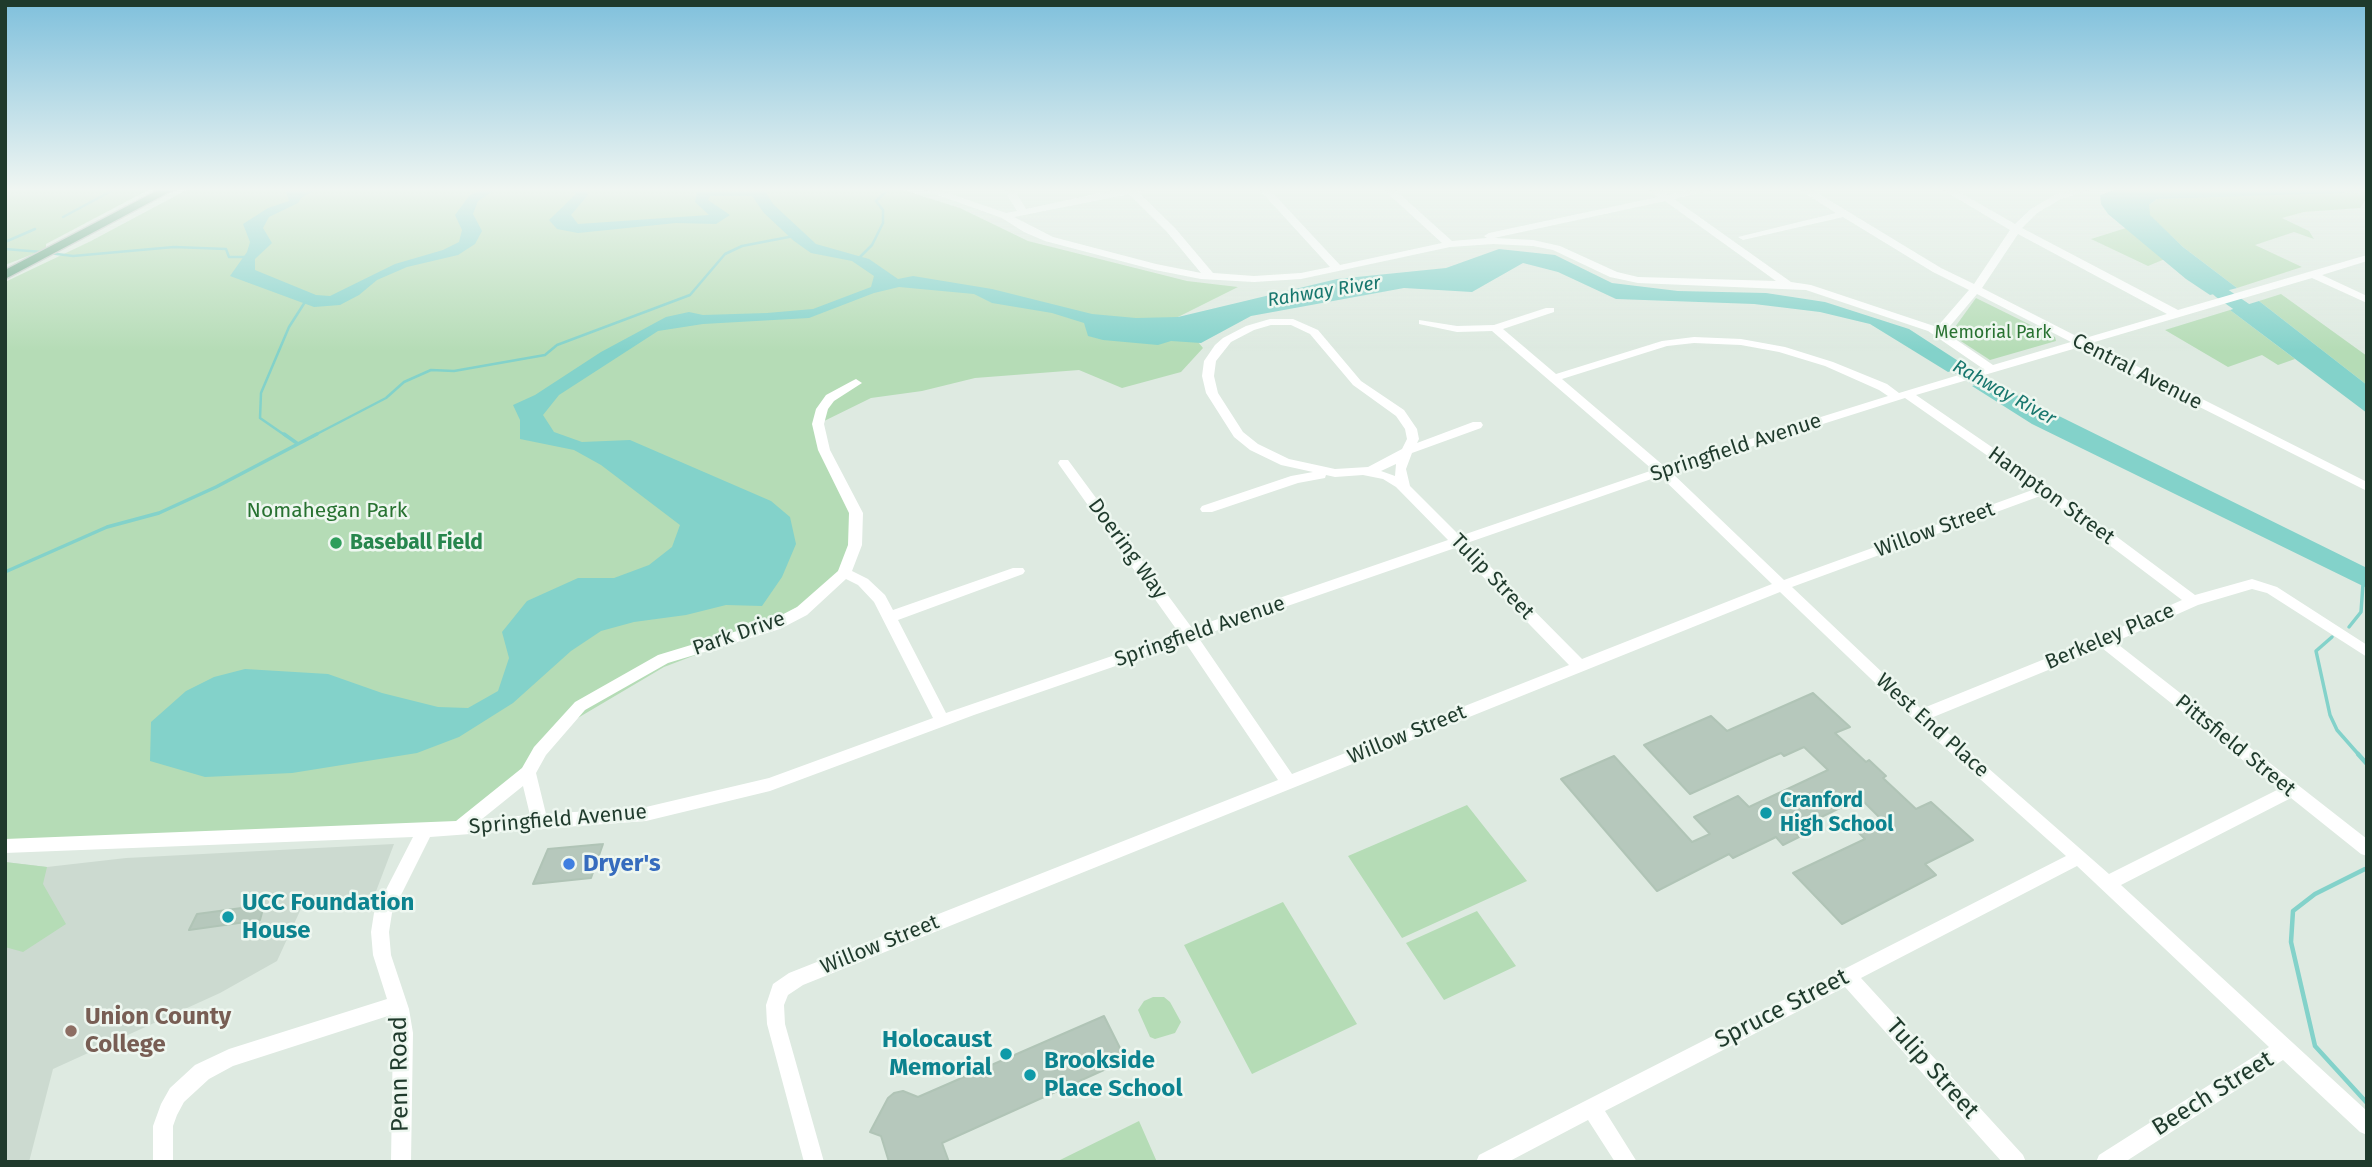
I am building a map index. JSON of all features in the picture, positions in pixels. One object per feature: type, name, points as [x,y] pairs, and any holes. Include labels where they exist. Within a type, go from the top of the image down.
[{"type":"main road","points":[[5,275],[69,242]]},
{"type":"street","points":[[1062,242],[1155,267],[1210,277],[1276,278],[1466,242]]},
{"type":"street","points":[[1181,242],[1210,277]]},
{"type":"street","points":[[1313,242],[1337,268]]},
{"type":"street","points":[[1518,242],[1556,248],[1614,275],[1638,281],[1788,285],[1825,292],[1939,332],[1991,369]]},
{"type":"street","points":[[1729,242],[1788,285]]},
{"type":"street","name":"Central Avenue","points":[[1891,242],[1937,270],[2367,487]]},
{"type":"street","points":[[1939,332],[1976,289],[2007,242]]},
{"type":"street","points":[[2041,242],[2178,315]]},
{"type":"street","name":"Springfield Avenue","points":[[5,846],[425,830],[646,814],[758,787],[1662,471],[1954,380],[2367,258]]},
{"type":"street","points":[[2313,274],[2367,300]]},
{"type":"street","points":[[1423,322],[1457,329],[1495,328],[1550,310]]},
{"type":"street","points":[[1286,321],[1307,328],[1326,343],[1357,383],[1400,413],[1411,429],[1413,439],[1400,469],[1404,487],[1386,476],[1335,473],[1296,466],[1263,453],[1245,441],[1232,428],[1212,393],[1209,366],[1219,347],[1237,334],[1270,322],[1286,321]]},
{"type":"street","name":"West End Place","points":[[1495,328],[1662,471],[1919,716],[2079,857],[2367,1125]]},
{"type":"street","name":"Hampton Street","points":[[1555,377],[1666,343],[1694,340],[1741,342],[1781,349],[1829,363],[1902,396],[2045,490],[2193,601]]},
{"type":"street","name":"Park Drive","points":[[460,827],[528,773],[540,751],[580,706],[663,659],[775,625],[802,611],[844,573],[855,545],[856,513],[824,450],[818,424],[826,403],[838,392],[856,383]]},
{"type":"street","points":[[1207,509],[1296,479],[1361,473],[1387,464],[1406,451],[1477,425]]},
{"type":"street","name":"Doering Way","points":[[1064,463],[1189,635],[1288,782]]},
{"type":"street","name":"Tulip Street","points":[[1404,487],[1580,667]]},
{"type":"street","name":"Willow Street","points":[[814,1162],[776,1024],[775,1005],[780,990],[796,979],[1781,586],[2045,490]]},
{"type":"street","points":[[890,617],[1018,571]]},
{"type":"street","points":[[844,573],[863,582],[872,590],[890,617],[942,721]]},
{"type":"street","name":"Berkeley Place","points":[[1919,716],[2104,641],[2193,601],[2252,584],[2272,590],[2367,652]]},
{"type":"street","name":"Pittsfield Street","points":[[2104,641],[2290,791],[2363,842]]},
{"type":"street","points":[[528,773],[540,822]]},
{"type":"street","points":[[2107,883],[2290,791]]},
{"type":"street","name":"Penn Road","points":[[401,1162],[403,1033],[398,1004],[383,955],[380,932],[383,913],[425,830]]},
{"type":"street","name":"Spruce Street","points":[[1486,1162],[2079,857]]},
{"type":"street","name":"Tulip Street","points":[[1847,976],[2016,1162]]},
{"type":"street","points":[[163,1162],[163,1126],[167,1111],[177,1095],[202,1072],[229,1058],[398,1004]]},
{"type":"street","name":"Beech Street","points":[[2106,1162],[2284,1048]]},
{"type":"street","points":[[1591,1108],[1627,1162]]},
{"type":"shaded area","name":"Union County College","points":[[394,844],[375,894],[305,900],[277,961],[220,993],[53,1069],[29,1162],[5,1162],[5,862],[47,867],[126,858]]},
{"type":"green space","points":[[5,242],[49,242],[46,249],[5,265]]},
{"type":"green space","name":"Nomahegan Park","points":[[88,242],[1034,242],[1187,281],[1238,287],[1178,317],[1203,348],[1181,372],[1122,388],[1079,370],[975,378],[922,391],[871,398],[818,424],[849,497],[855,545],[826,590],[756,632],[664,667],[571,722],[460,827],[5,846],[5,282]]},
{"type":"green space","points":[[2098,242],[2144,242],[2165,259],[2148,266]]},
{"type":"green space","points":[[2178,242],[2263,242],[2255,245],[2302,267],[2237,288]]},
{"type":"green space","points":[[2281,294],[2367,356],[2367,385],[2259,301]]},
{"type":"green space","name":"Memorial Park","points":[[1976,298],[2055,337],[2056,341],[1990,360],[1950,334]]},
{"type":"green space","points":[[2230,310],[2295,359],[2278,365],[2262,355],[2228,367],[2165,330]]},
{"type":"green space","points":[[1467,805],[1527,881],[1402,938],[1348,856]]},
{"type":"green space","points":[[5,862],[47,867],[43,884],[66,924],[23,952],[5,947]]},
{"type":"green space","points":[[1283,902],[1357,1024],[1252,1074],[1184,945]]},
{"type":"green space","points":[[1477,911],[1516,966],[1444,1000],[1406,943]]},
{"type":"green space","points":[[1153,997],[1164,997],[1170,1002],[1181,1022],[1175,1033],[1155,1039],[1150,1037],[1138,1010],[1144,1001]]},
{"type":"green space","points":[[1139,1121],[1157,1162],[1056,1162]]},
{"type":"water","points":[[250,242],[272,242],[255,259],[255,270],[316,295],[330,296],[395,264],[443,250],[458,242],[476,242],[458,255],[407,267],[377,280],[359,295],[340,305],[314,307],[230,276],[247,252]]},
{"type":"water","points":[[796,242],[814,242],[869,259],[898,279],[913,276],[992,289],[1092,314],[1136,318],[1178,317],[1337,279],[1446,268],[1499,249],[1555,255],[1612,283],[1678,291],[1766,293],[1825,302],[1909,329],[1966,366],[1948,372],[1870,324],[1820,312],[1754,304],[1616,299],[1558,272],[1523,263],[1472,292],[1404,288],[1251,316],[1201,343],[1171,341],[1158,345],[1103,340],[1088,336],[1084,323],[1052,313],[992,303],[974,294],[899,287],[874,293],[809,318],[703,324],[658,331],[559,395],[543,415],[554,432],[582,442],[630,440],[771,501],[790,517],[796,544],[782,577],[762,606],[726,605],[601,631],[571,651],[513,703],[459,737],[417,753],[292,773],[205,777],[150,761],[151,722],[186,691],[214,677],[245,669],[328,674],[382,693],[438,707],[468,708],[498,691],[509,658],[502,632],[527,601],[578,578],[614,578],[649,565],[672,547],[680,525],[601,465],[574,450],[520,439],[520,420],[513,405],[535,395],[601,352],[666,317],[689,312],[703,315],[813,309],[871,287],[874,276],[852,261],[811,253]]},
{"type":"water","points":[[2142,242],[2178,242],[2237,288],[2210,295]]},
{"type":"water","points":[[2259,301],[2367,385],[2367,413],[2230,310]]},
{"type":"water","points":[[1988,381],[2367,568],[2367,588],[2032,424],[1972,386]]},
{"type":"building","name":"Cranford High School","points":[[1813,693],[1850,727],[1835,733],[1866,762],[1869,760],[1886,776],[1883,778],[1916,809],[1931,802],[1973,840],[1925,864],[1936,875],[1842,924],[1793,873],[1865,839],[1856,830],[1880,818],[1860,798],[1793,831],[1799,837],[1783,845],[1776,837],[1733,858],[1729,854],[1657,891],[1561,779],[1614,756],[1692,842],[1710,834],[1694,817],[1738,796],[1749,807],[1828,770],[1804,747],[1784,756],[1781,753],[1690,794],[1644,745],[1711,716],[1727,731]]},
{"type":"building","name":"Dryer's","points":[[603,844],[591,878],[533,884],[548,849]]},
{"type":"building","name":"UCC Foundation House","points":[[264,905],[260,920],[189,930],[197,914]]},
{"type":"building","name":"Brookside Place School","points":[[1104,1016],[1126,1060],[942,1143],[949,1162],[889,1162],[881,1136],[870,1132],[888,1098],[894,1093],[903,1091],[918,1097]]},
{"type":"waterway","points":[[313,436],[386,398],[404,382],[431,370],[454,371],[545,355],[557,345],[690,295],[725,254],[742,246],[760,242]]},
{"type":"waterway","points":[[859,258],[873,242]]},
{"type":"waterway","points":[[49,253],[73,256],[174,247],[226,249],[229,257],[246,257]]},
{"type":"waterway","points":[[5,249],[42,252]]},
{"type":"waterway","name":"Rahway River","points":[[2198,274],[2265,323]]},
{"type":"waterway","points":[[286,436],[260,418],[261,393],[289,327],[305,302]]},
{"type":"waterway","name":"Rahway River","points":[[1937,355],[2008,398]]},
{"type":"waterway","points":[[284,434],[298,444]]},
{"type":"waterway","points":[[298,444],[317,434]]},
{"type":"waterway","points":[[5,572],[107,527],[159,513],[298,444]]},
{"type":"waterway","points":[[2349,627],[2361,612],[2363,584]]},
{"type":"waterway","points":[[2332,637],[2316,651],[2330,715],[2337,730],[2359,755]]},
{"type":"waterway","points":[[2358,754],[2367,764]]},
{"type":"waterway","points":[[2365,869],[2315,894],[2293,911],[2291,942],[2315,1046],[2367,1103]]},
{"type":"place","name":"Baseball Field","points":[[336,543]]},
{"type":"place","name":"Cranford High School","points":[[1766,813]]},
{"type":"place","name":"Dryer's","points":[[569,864]]},
{"type":"place","name":"UCC Foundation House","points":[[228,917]]},
{"type":"place","name":"Union County College","points":[[71,1031]]},
{"type":"place","name":"Holocaust Memorial","points":[[1006,1054]]},
{"type":"place","name":"Brookside Place School","points":[[1030,1075]]}]
